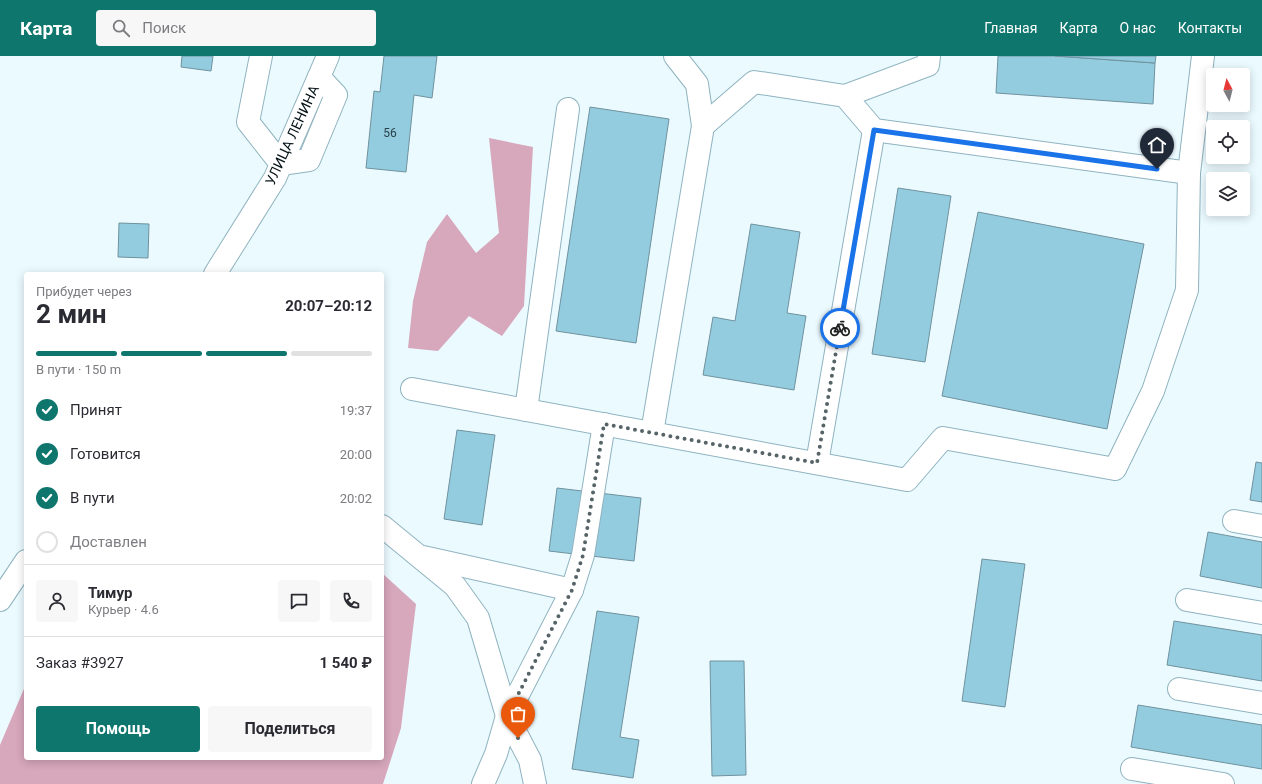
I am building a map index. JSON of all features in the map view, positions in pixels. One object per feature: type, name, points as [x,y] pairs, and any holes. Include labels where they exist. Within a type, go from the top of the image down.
[{"type":"street","points":[[260,56],[248,122],[281,164]]},
{"type":"street","name":"УЛИЦА ЛЕНИНА","points":[[216,272],[275,178],[328,56]]},
{"type":"street","points":[[652,433],[703,126],[697,84],[675,56]]},
{"type":"street","points":[[703,126],[754,82],[845,96],[928,65],[929,56]]},
{"type":"street","points":[[412,390],[907,480],[943,438],[1115,470],[1153,390],[1187,290],[1189,173],[1203,56]]},
{"type":"street","points":[[845,96],[874,130],[1189,173]]},
{"type":"street","points":[[526,410],[568,109]]},
{"type":"street","points":[[817,463],[874,130]]},
{"type":"street","points":[[483,784],[496,754],[507,716],[572,590],[583,555],[604,424]]},
{"type":"street","points":[[1234,521],[1262,526]]},
{"type":"street","points":[[384,528],[455,586],[478,618],[507,716],[530,760],[535,784]]},
{"type":"street","points":[[418,556],[572,590]]},
{"type":"street","points":[[0,600],[24,564]]},
{"type":"street","points":[[1187,600],[1262,613]]},
{"type":"street","points":[[1179,689],[1262,703]]},
{"type":"street","points":[[1132,769],[1223,784]]},
{"type":"shaded area","points":[[489,138],[533,147],[524,306],[502,336],[469,316],[438,351],[408,348],[413,301],[427,242],[447,214],[476,253],[499,233]]},
{"type":"shaded area","points":[[384,575],[416,604],[401,728],[383,784],[0,784],[0,745],[24,689],[24,760],[384,760]]},
{"type":"building","points":[[182,56],[213,56],[211,71],[181,67]]},
{"type":"building","points":[[384,56],[437,56],[432,98],[414,95],[406,172],[366,168],[374,91],[380,92]]},
{"type":"building","points":[[998,56],[1055,56],[1155,63],[1153,104],[996,93]]},
{"type":"building","points":[[1055,56],[1156,56],[1155,63]]},
{"type":"building","points":[[590,107],[669,119],[636,343],[556,331]]},
{"type":"building","points":[[898,188],[951,196],[925,362],[872,354]]},
{"type":"building","points":[[978,212],[1144,244],[1107,429],[942,396]]},
{"type":"building","points":[[119,223],[149,224],[148,258],[118,257]]},
{"type":"building","points":[[751,224],[800,232],[787,313],[806,316],[794,390],[703,375],[713,317],[735,321]]},
{"type":"building","points":[[457,430],[495,435],[482,525],[444,519]]},
{"type":"building","points":[[1256,462],[1262,463],[1262,502],[1250,500]]},
{"type":"building","points":[[557,488],[641,498],[634,561],[549,551]]},
{"type":"building","points":[[1208,532],[1262,542],[1262,588],[1200,576]]},
{"type":"building","points":[[982,559],[1025,564],[1005,707],[962,701]]},
{"type":"building","points":[[597,611],[639,617],[620,737],[639,740],[633,778],[572,769]]},
{"type":"building","points":[[1174,621],[1262,635],[1262,681],[1167,665]]},
{"type":"building","points":[[710,661],[744,661],[746,775],[712,776]]},
{"type":"building","points":[[1138,705],[1262,725],[1262,769],[1131,747]]},
{"type":"way so far","points":[[518,738],[507,716],[572,590],[583,555],[604,424],[817,463],[840,328]]},
{"type":"route","points":[[840,328],[874,130],[1157,169]]}]
